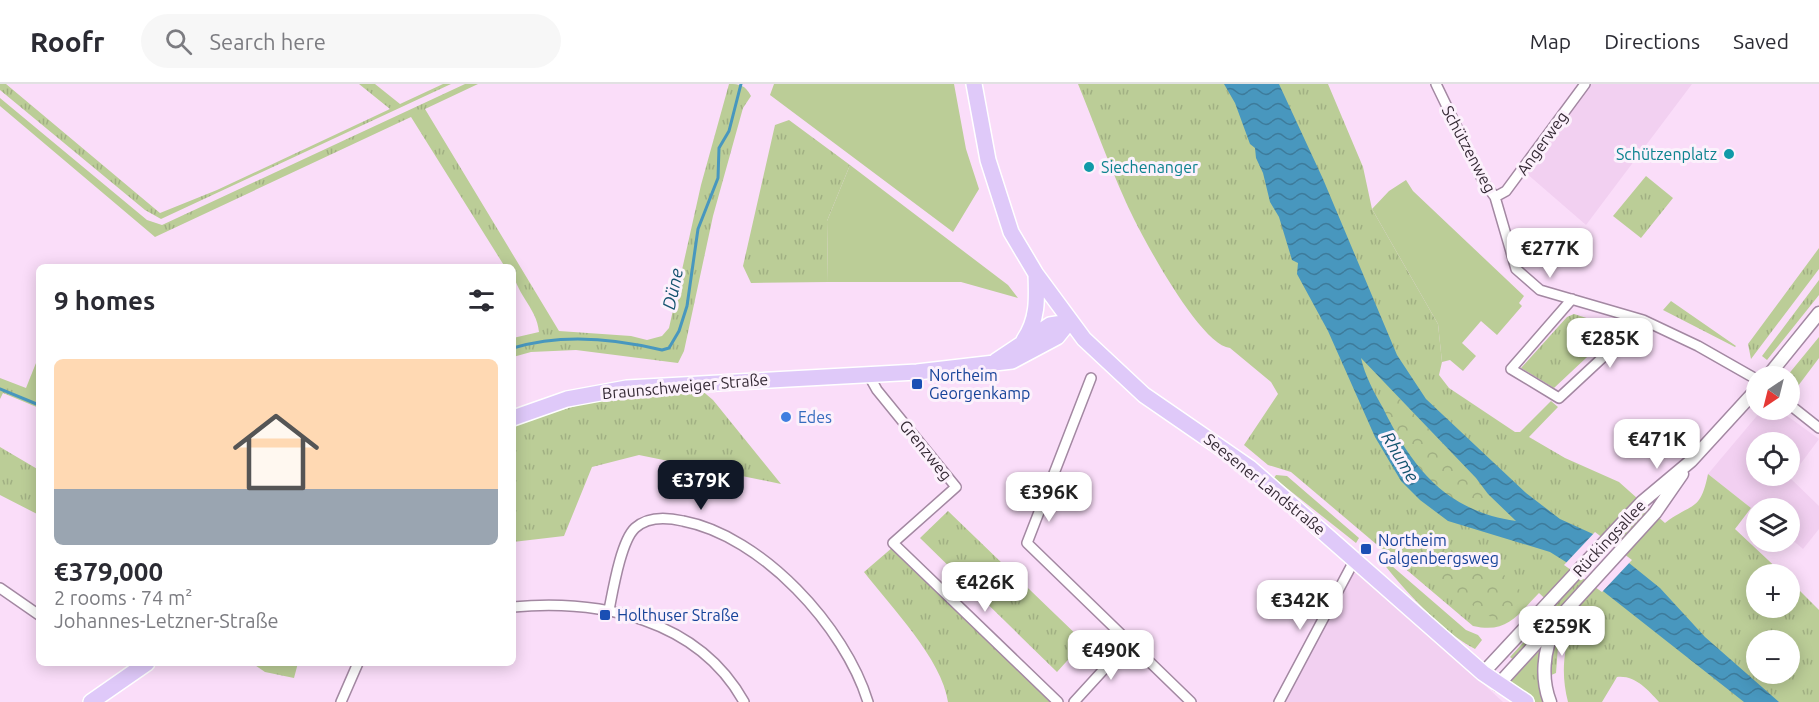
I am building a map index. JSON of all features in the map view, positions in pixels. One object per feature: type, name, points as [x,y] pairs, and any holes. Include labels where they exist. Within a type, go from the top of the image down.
[{"type":"main road","name":"Seesener Landstraße","points":[[974,84],[985,149],[1011,232],[1036,274],[1070,322],[1100,356],[1130,384],[1225,448],[1356,559],[1498,685]]},
{"type":"main road","points":[[1021,343],[1031,329],[1036,313],[1036,274]]},
{"type":"main road","points":[[992,363],[1050,325],[1070,322]]},
{"type":"main road","points":[[868,374],[953,370],[1023,357],[1057,337],[1070,322]]},
{"type":"main road","name":"Braunschweiger Straße","points":[[516,417],[547,405],[596,393],[676,384],[868,374]]},
{"type":"main road","points":[[91,702],[143,666]]},
{"type":"main road","points":[[1498,685],[1508,702]]},
{"type":"main road","points":[[1498,685],[1526,702]]},
{"type":"street","name":"Schützenweg","points":[[1436,84],[1483,181],[1495,197],[1516,269],[1540,290],[1643,320],[1698,346],[1746,373]]},
{"type":"street","name":"Angerweg","points":[[1495,197],[1506,191],[1585,84]]},
{"type":"street","points":[[1572,299],[1511,369],[1559,398],[1643,320]]},
{"type":"street","points":[[1776,366],[1819,313]]},
{"type":"street","name":"Grenzweg","points":[[868,374],[877,390],[956,487],[894,543],[1058,702]]},
{"type":"street","points":[[1091,378],[1027,543],[1191,702]]},
{"type":"street","name":"Rückingsallee","points":[[1483,673],[1642,502],[1690,461],[1746,401]]},
{"type":"street","points":[[1800,413],[1819,428]]},
{"type":"street","name":"Rückingsallee","points":[[1498,685],[1655,513],[1690,461]]},
{"type":"street","points":[[609,610],[627,540],[633,529],[657,518],[690,522],[712,529],[736,539],[771,564],[820,617],[855,665],[868,702]]},
{"type":"street","points":[[1279,702],[1356,559]]},
{"type":"street","points":[[0,588],[36,613]]},
{"type":"street","points":[[516,607],[570,605],[609,610],[651,621],[691,644],[722,671],[744,702]]},
{"type":"street","points":[[1550,702],[1544,680],[1545,668],[1550,637],[1562,614]]},
{"type":"street","points":[[1074,702],[1128,643]]},
{"type":"street","points":[[341,702],[357,666]]},
{"type":"shaded area","points":[[1591,84],[1692,84],[1586,225],[1526,173]]},
{"type":"shaded area","points":[[1753,420],[1793,420],[1819,439],[1800,465],[1800,432],[1746,432],[1746,486],[1798,486],[1819,506],[1819,529],[1803,549],[1800,546],[1800,498],[1746,498],[1746,504],[1708,474]]},
{"type":"shaded area","points":[[1348,567],[1390,598],[1503,702],[1278,702]]},
{"type":"green space","points":[[0,84],[6,84],[160,213],[217,190],[390,109],[359,84],[375,84],[400,104],[443,84],[451,84],[161,219],[145,210],[0,90]]},
{"type":"green space","points":[[465,84],[478,84],[425,109],[559,331],[631,336],[647,340],[662,336],[669,328],[701,185],[729,84],[742,86],[751,96],[743,108],[713,216],[684,351],[678,363],[576,350],[531,352],[516,356],[516,337],[539,332],[534,315],[516,281],[516,264],[503,264],[411,117],[155,237],[0,106],[0,98],[147,220],[162,225]]},
{"type":"green space","points":[[774,84],[954,84],[966,149],[979,189],[953,232],[770,95]]},
{"type":"green space","points":[[1078,84],[1328,84],[1363,167],[1372,209],[1438,324],[1442,362],[1439,375],[1449,388],[1515,432],[1520,432],[1551,401],[1558,407],[1529,437],[1565,458],[1619,482],[1665,523],[1698,501],[1708,474],[1746,504],[1746,515],[1735,529],[1746,539],[1746,552],[1760,552],[1772,564],[1746,564],[1746,618],[1800,618],[1800,591],[1819,610],[1819,702],[1659,702],[1646,688],[1630,678],[1617,677],[1602,702],[1568,702],[1564,682],[1564,663],[1573,624],[1559,611],[1515,661],[1510,657],[1555,608],[1539,593],[1518,615],[1503,625],[1485,628],[1473,626],[1291,472],[1268,465],[1244,445],[1278,394],[1271,382],[1202,328],[1187,308],[1143,235],[1107,157]]},
{"type":"green space","points":[[789,120],[850,165],[827,221],[828,282],[751,283],[743,266],[775,125]]},
{"type":"green space","points":[[850,165],[1008,285],[1018,298],[961,282],[828,282],[827,221]]},
{"type":"green space","points":[[1646,176],[1673,198],[1641,238],[1613,216]]},
{"type":"green space","points":[[1406,180],[1413,191],[1524,296],[1519,303],[1522,306],[1497,335],[1481,321],[1462,343],[1476,356],[1463,371],[1450,360],[1442,362],[1438,324],[1372,209],[1389,191]]},
{"type":"green space","points":[[1819,248],[1819,269],[1751,359],[1748,344]]},
{"type":"green space","points":[[1819,280],[1819,295],[1767,360],[1762,356]]},
{"type":"green space","points":[[1671,301],[1736,346],[1663,310]]},
{"type":"green space","points":[[1574,314],[1618,328],[1554,388],[1521,368],[1567,317]]},
{"type":"green space","points":[[1819,337],[1819,358],[1800,383],[1800,366],[1795,366]]},
{"type":"green space","points":[[36,363],[36,407],[3,393],[0,399],[0,378],[26,388]]},
{"type":"green space","points":[[700,389],[713,400],[781,484],[639,455],[592,467],[564,536],[516,542],[516,424],[524,420],[598,400]]},
{"type":"green space","points":[[1381,392],[1397,396],[1476,478],[1489,507],[1483,510],[1459,503],[1431,482],[1410,457],[1393,429],[1378,400]]},
{"type":"green space","points":[[0,447],[36,468],[36,513],[0,495]]},
{"type":"green space","points":[[1276,475],[1287,476],[1359,538],[1356,543],[1274,478]]},
{"type":"green space","points":[[948,511],[1084,642],[1057,672],[920,538]]},
{"type":"green space","points":[[1428,540],[1499,570],[1529,599],[1504,624],[1492,617],[1454,591],[1433,570],[1418,546]]},
{"type":"green space","points":[[893,547],[1050,702],[948,702],[944,686],[926,651],[864,572]]},
{"type":"green space","points":[[1385,560],[1466,630],[1478,635],[1482,640],[1475,649],[1451,633],[1425,610],[1391,574],[1383,563]]},
{"type":"green space","points":[[1559,633],[1556,673],[1549,676],[1551,657]]},
{"type":"green space","points":[[1540,650],[1539,676],[1543,702],[1533,702],[1510,682]]},
{"type":"green space","points":[[256,666],[297,666],[294,678],[265,672]]},
{"type":"water","name":"Rhume","points":[[1224,84],[1279,84],[1323,179],[1397,355],[1426,399],[1526,493],[1560,519],[1593,534],[1660,588],[1705,637],[1746,673],[1746,684],[1759,684],[1779,702],[1744,702],[1566,562],[1550,552],[1448,521],[1420,500],[1401,481],[1375,437],[1328,331],[1297,274],[1298,263],[1292,260],[1279,217],[1270,202],[1255,148],[1250,144],[1235,103]],"holes":[[[1361,358],[1476,478],[1488,494],[1516,521],[1491,516],[1470,508],[1451,497],[1434,483],[1406,450],[1394,430],[1370,384]]]},
{"type":"pier","points":[[1595,532],[1632,560],[1602,592],[1564,565]]},
{"type":"waterway","name":"Düne","points":[[516,347],[550,340],[588,339],[662,350],[669,348],[679,331],[687,306],[698,229],[718,178],[719,148],[729,131],[741,84]]},
{"type":"waterway","name":"Düne","points":[[0,389],[36,404]]},
{"type":"place","name":"Schützenplatz","points":[[1729,154]]},
{"type":"place","name":"Siechenanger","points":[[1089,167]]},
{"type":"place","name":"Northeim Georgenkamp","points":[[917,384]]},
{"type":"place","name":"Edes","points":[[786,417]]},
{"type":"place","name":"Northeim Galgenbergsweg","points":[[1366,549]]},
{"type":"place","name":"Holthuser Straße","points":[[605,615]]}]
